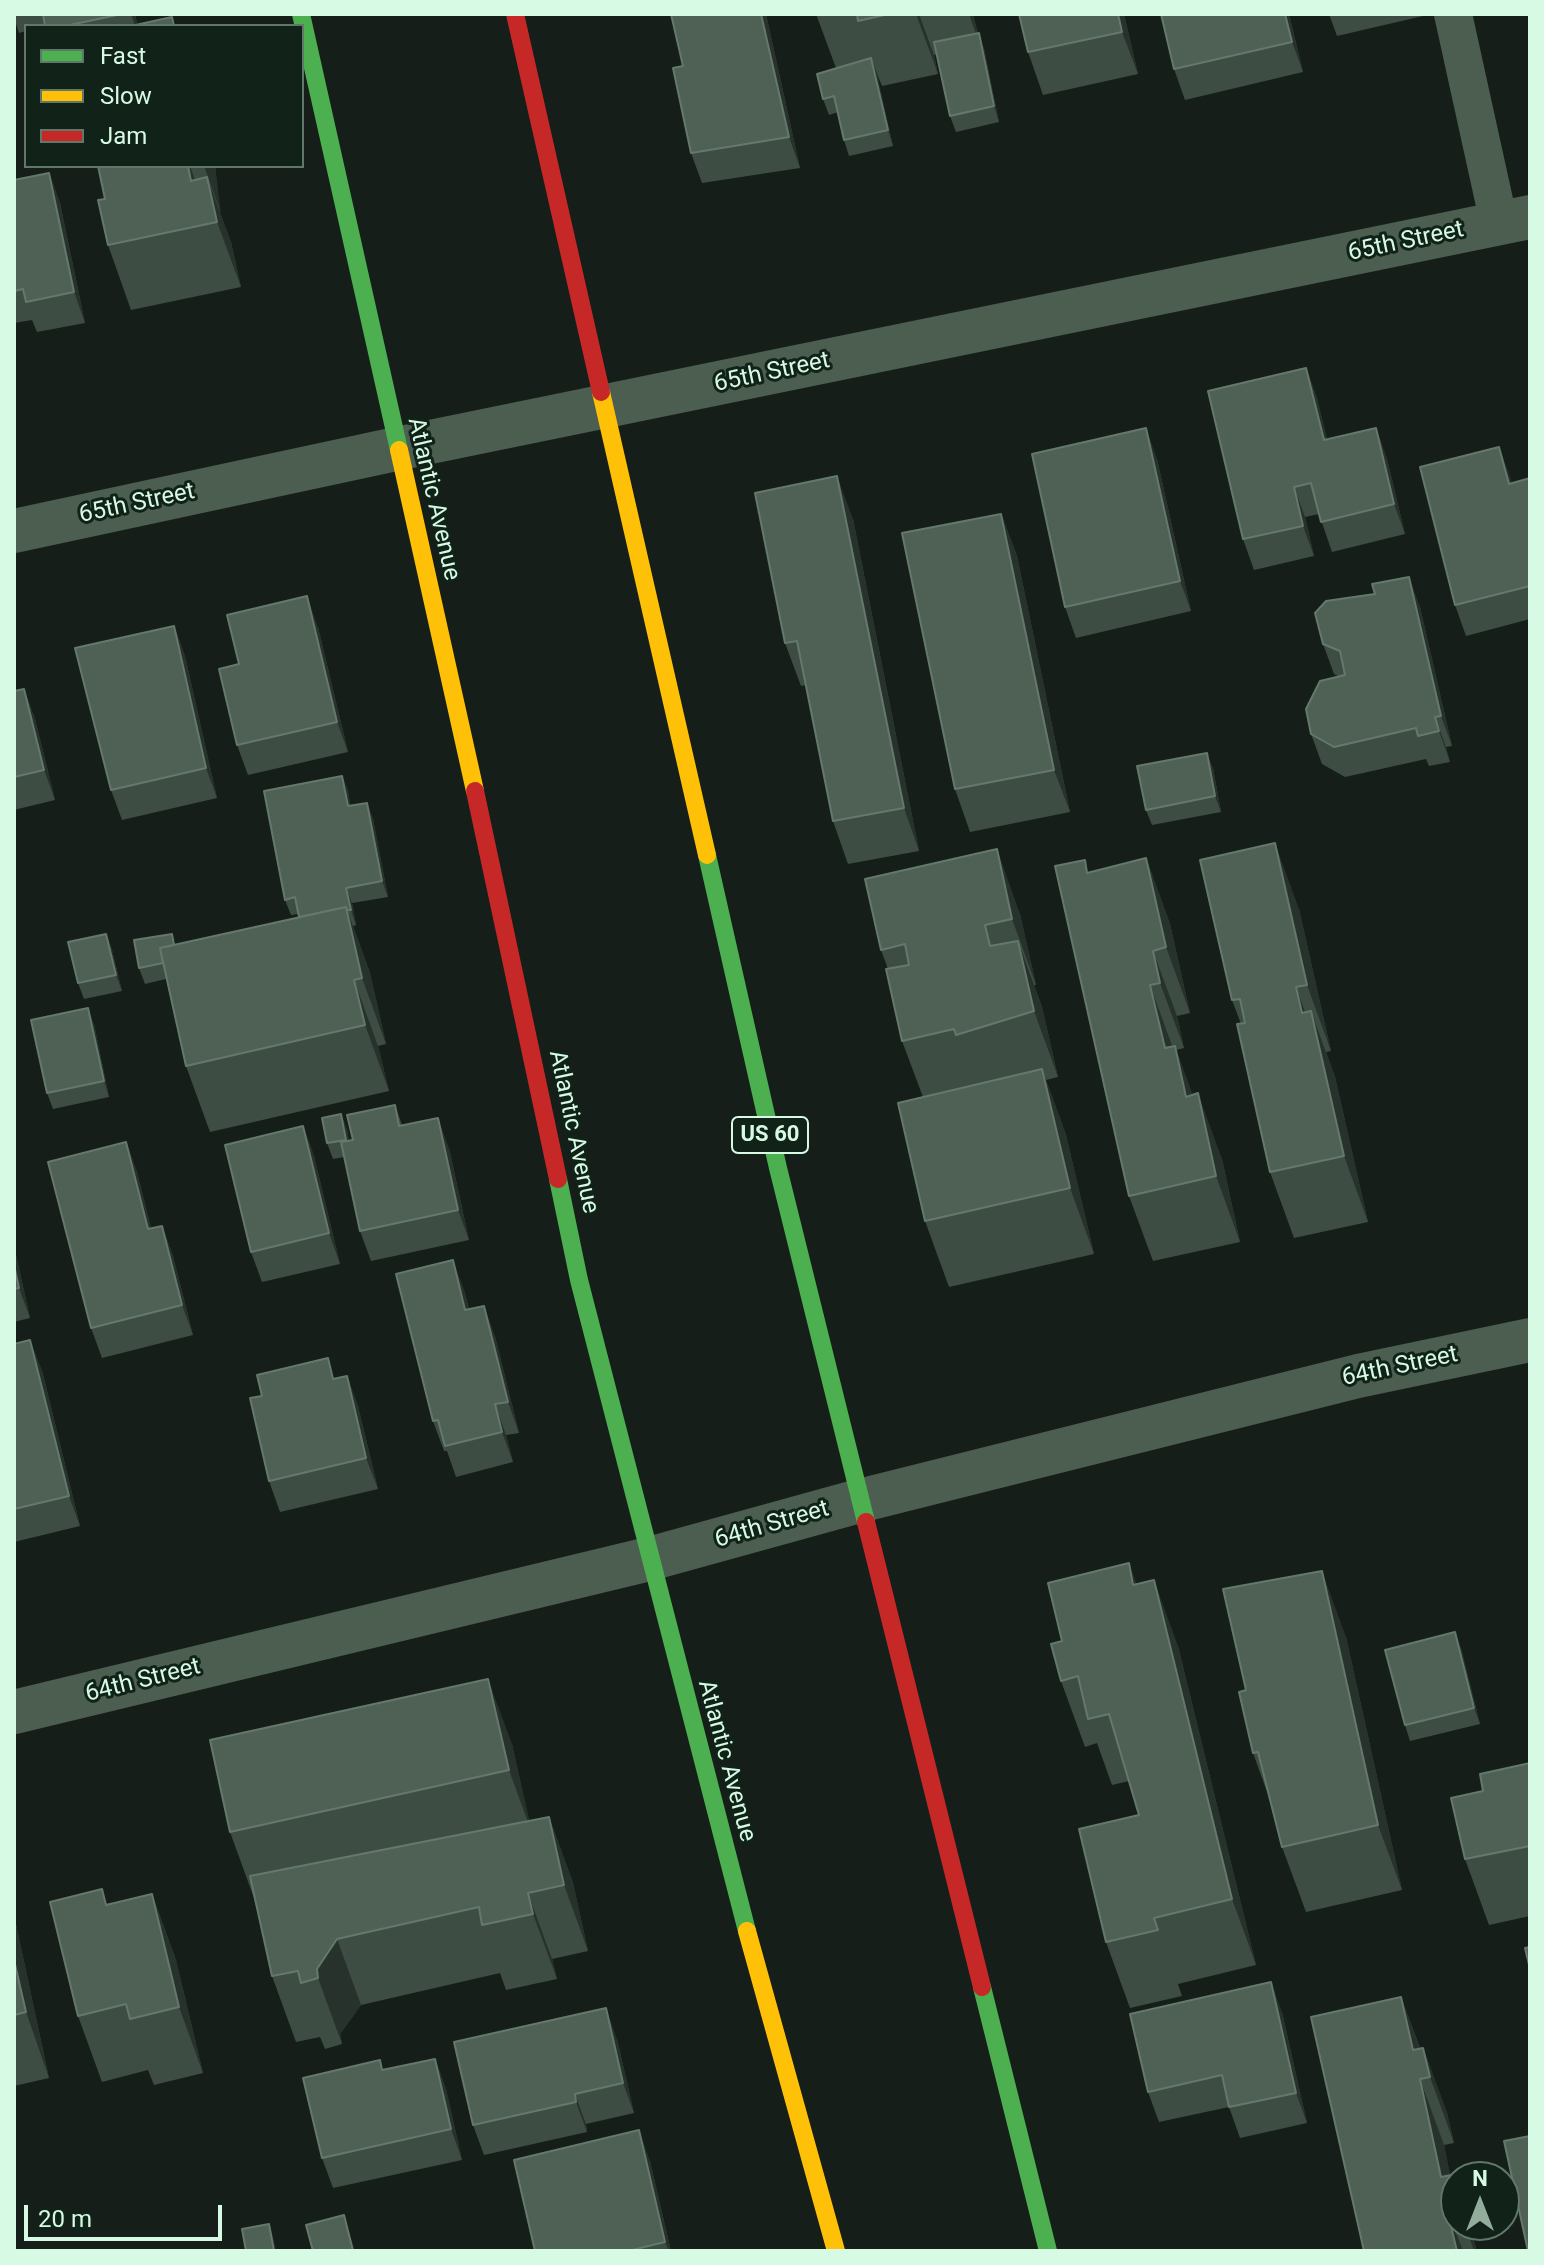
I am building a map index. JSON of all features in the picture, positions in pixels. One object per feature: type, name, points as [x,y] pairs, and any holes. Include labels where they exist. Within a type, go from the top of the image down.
[{"type":"main road","name":"US 60","points":[[515,14],[778,1168],[1048,2251]]},
{"type":"main road","name":"Atlantic Avenue","points":[[304,28],[513,960],[579,1280],[710,1799],[836,2251]]},
{"type":"street","name":"65th Street","points":[[14,531],[396,449],[1515,220]]},
{"type":"street","name":"64th Street","points":[[14,1712],[649,1559],[859,1501],[1358,1376],[1530,1340]]},
{"type":"lane","points":[[1453,14],[1515,220]]},
{"type":"building","points":[[43,14],[122,14],[74,24],[45,24]]},
{"type":"building","points":[[671,14],[761,14],[789,137],[691,153],[673,68],[683,66]]},
{"type":"building","points":[[857,14],[889,14],[858,21]]},
{"type":"building","points":[[1019,14],[1118,14],[1122,32],[1028,52]]},
{"type":"building","points":[[1161,14],[1285,14],[1292,42],[1174,69]]},
{"type":"building","points":[[172,17],[174,24],[140,24]]},
{"type":"building","points":[[979,33],[994,106],[950,116],[934,42]]},
{"type":"building","points":[[871,58],[888,130],[844,140],[834,96],[823,99],[817,74]]},
{"type":"building","points":[[98,168],[188,168],[191,181],[207,177],[217,222],[108,245],[98,200],[105,199]]},
{"type":"building","points":[[49,173],[74,292],[26,302],[23,289],[14,291],[14,180]]},
{"type":"building","points":[[1306,368],[1324,440],[1376,428],[1394,504],[1321,522],[1311,483],[1294,487],[1303,526],[1243,539],[1208,391]]},
{"type":"building","points":[[1146,428],[1180,581],[1065,607],[1032,454]]},
{"type":"building","points":[[1499,447],[1509,484],[1530,478],[1530,586],[1455,605],[1420,467]]},
{"type":"building","points":[[837,476],[904,808],[833,821],[797,641],[785,643],[755,493]]},
{"type":"building","points":[[1001,514],[1054,770],[955,789],[902,533]]},
{"type":"building","points":[[1409,577],[1441,716],[1435,717],[1439,731],[1418,736],[1416,728],[1334,747],[1311,734],[1306,709],[1320,681],[1345,675],[1340,651],[1323,644],[1315,613],[1326,601],[1375,594],[1372,584]]},
{"type":"building","points":[[307,596],[337,722],[237,745],[219,669],[239,664],[227,615]]},
{"type":"building","points":[[174,626],[206,768],[111,790],[75,648]]},
{"type":"building","points":[[24,689],[44,770],[14,777],[14,691]]},
{"type":"building","points":[[1207,753],[1215,796],[1146,810],[1137,766]]},
{"type":"building","points":[[342,776],[348,806],[367,803],[382,881],[346,888],[351,910],[346,907],[299,917],[295,897],[285,900],[264,791]]},
{"type":"building","points":[[1275,843],[1307,985],[1296,987],[1302,1013],[1311,1011],[1344,1156],[1270,1172],[1237,1024],[1245,1023],[1240,999],[1232,1000],[1200,860]]},
{"type":"building","points":[[997,849],[1012,919],[985,925],[990,946],[1018,941],[1034,1011],[956,1035],[954,1029],[902,1041],[886,969],[909,965],[905,944],[881,950],[865,879]]},
{"type":"building","points":[[1146,858],[1166,947],[1153,951],[1160,983],[1150,985],[1165,1048],[1175,1046],[1186,1097],[1198,1093],[1216,1176],[1129,1196],[1055,866],[1085,860],[1087,873]]},
{"type":"building","points":[[346,907],[362,978],[354,980],[365,1025],[186,1066],[160,948]]},
{"type":"building","points":[[106,934],[116,975],[78,983],[68,942]]},
{"type":"building","points":[[172,934],[174,945],[160,948],[163,963],[139,968],[134,940]]},
{"type":"building","points":[[88,1008],[104,1081],[47,1093],[31,1020]]},
{"type":"building","points":[[1042,1069],[1070,1188],[925,1221],[898,1103]]},
{"type":"building","points":[[395,1105],[399,1126],[438,1118],[458,1210],[360,1231],[341,1142],[353,1140],[347,1115]]},
{"type":"building","points":[[341,1114],[346,1140],[327,1143],[322,1118]]},
{"type":"building","points":[[303,1126],[329,1233],[251,1252],[225,1145]]},
{"type":"building","points":[[126,1142],[148,1229],[162,1226],[182,1305],[91,1328],[48,1162]]},
{"type":"building","points":[[453,1260],[465,1310],[484,1306],[508,1402],[495,1404],[502,1432],[445,1446],[438,1420],[433,1421],[396,1274]]},
{"type":"building","points":[[14,1265],[19,1288],[14,1289]]},
{"type":"building","points":[[30,1340],[69,1496],[14,1509],[14,1344]]},
{"type":"building","points":[[328,1358],[333,1379],[347,1376],[366,1458],[269,1481],[250,1398],[262,1396],[257,1375]]},
{"type":"building","points":[[1129,1563],[1133,1585],[1154,1580],[1232,1899],[1154,1918],[1158,1930],[1106,1942],[1079,1829],[1139,1815],[1109,1714],[1088,1719],[1078,1676],[1061,1681],[1051,1644],[1062,1641],[1048,1583]]},
{"type":"building","points":[[1322,1571],[1378,1825],[1282,1847],[1258,1752],[1253,1753],[1239,1692],[1246,1690],[1223,1589]]},
{"type":"building","points":[[1455,1632],[1474,1708],[1405,1725],[1385,1650]]},
{"type":"building","points":[[488,1679],[509,1770],[230,1832],[210,1740]]},
{"type":"building","points":[[1530,1763],[1530,1846],[1465,1859],[1451,1798],[1483,1791],[1480,1774]]},
{"type":"building","points":[[549,1817],[564,1885],[528,1893],[533,1914],[482,1925],[479,1907],[337,1939],[317,1969],[318,1978],[301,1983],[298,1971],[272,1976],[250,1876]]},
{"type":"building","points":[[102,1889],[106,1905],[152,1894],[179,2007],[130,2019],[126,2004],[78,2016],[50,1902]]},
{"type":"building","points":[[1530,1947],[1530,1969],[1525,1948]]},
{"type":"building","points":[[14,1960],[26,2012],[14,2015]]},
{"type":"building","points":[[1271,1982],[1296,2093],[1229,2107],[1222,2075],[1148,2092],[1130,2014]]},
{"type":"building","points":[[1401,1997],[1413,2050],[1423,2048],[1430,2077],[1420,2079],[1440,2172],[1440,2241],[1455,2241],[1457,2251],[1364,2251],[1311,2017]]},
{"type":"building","points":[[606,2008],[623,2083],[575,2094],[576,2102],[473,2125],[454,2042]]},
{"type":"building","points":[[435,2059],[451,2129],[322,2158],[303,2078],[380,2060],[382,2070]]},
{"type":"building","points":[[639,2130],[665,2242],[628,2251],[535,2251],[514,2160]]},
{"type":"building","points":[[1530,2136],[1530,2251],[1520,2214],[1520,2161],[1508,2161],[1504,2141]]},
{"type":"building","points":[[344,2215],[353,2251],[313,2251],[306,2225]]},
{"type":"building","points":[[269,2224],[274,2251],[246,2251],[242,2229]]},
{"type":"traffic: fast","points":[[301,14],[303,24]]},
{"type":"traffic: fast","points":[[304,27],[399,450]]},
{"type":"traffic: fast","points":[[707,855],[778,1168],[866,1522]]},
{"type":"traffic: fast","points":[[558,1179],[579,1280],[747,1931]]},
{"type":"traffic: fast","points":[[982,1987],[1048,2251]]},
{"type":"traffic: slow","points":[[601,392],[707,855]]},
{"type":"traffic: slow","points":[[399,450],[475,791]]},
{"type":"traffic: slow","points":[[747,1931],[836,2251]]},
{"type":"traffic: jam","points":[[515,14],[601,392]]},
{"type":"traffic: jam","points":[[475,791],[558,1179]]},
{"type":"traffic: jam","points":[[866,1522],[982,1987]]}]
